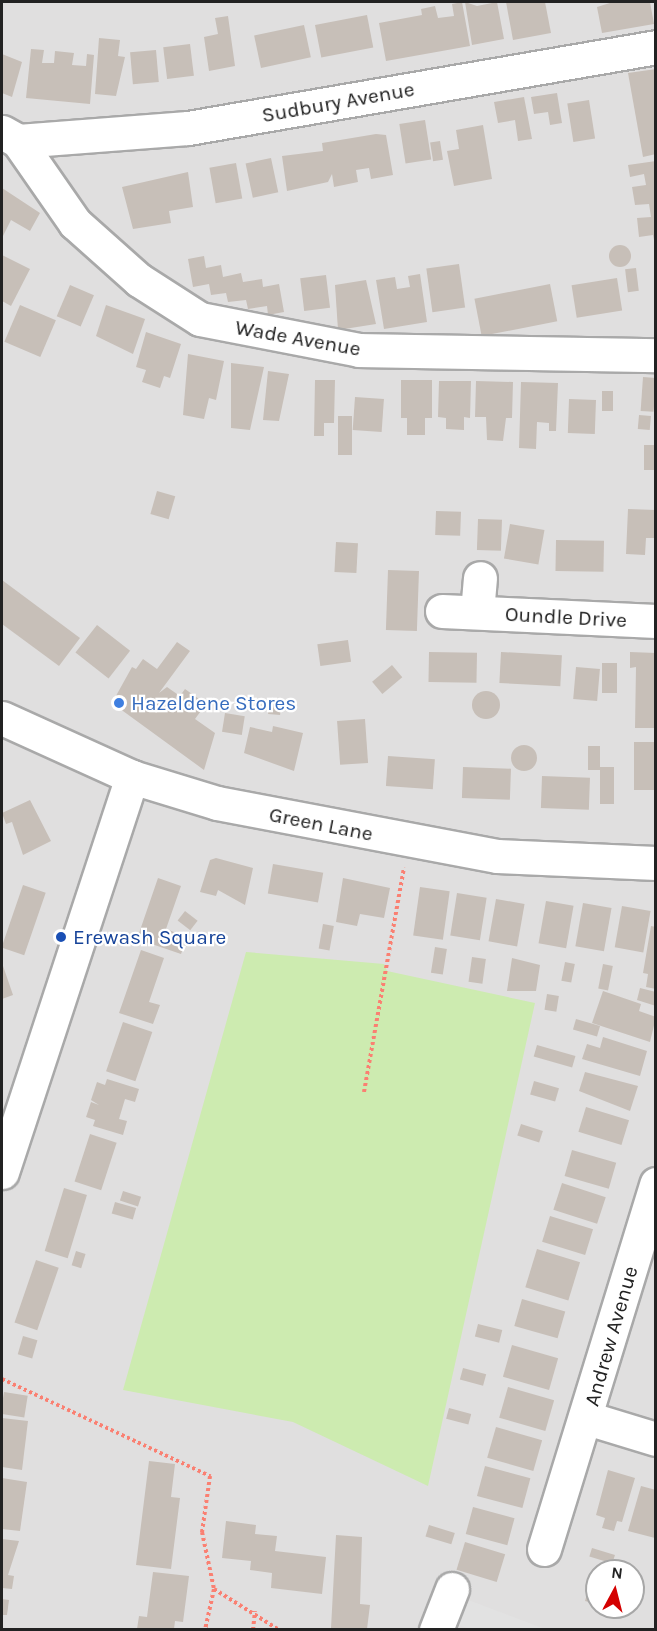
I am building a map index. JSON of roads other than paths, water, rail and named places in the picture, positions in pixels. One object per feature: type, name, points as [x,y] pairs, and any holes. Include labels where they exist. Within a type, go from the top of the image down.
[{"type":"street","name":"Sudbury Avenue","points":[[10,137],[188,128],[656,47]]},
{"type":"street","name":"Wade Avenue","points":[[10,137],[75,223],[139,280],[200,320],[359,350],[656,355]]},
{"type":"street","name":"Oundle Drive","points":[[477,612],[480,578]]},
{"type":"street","name":"Oundle Drive","points":[[442,611],[656,621]]},
{"type":"street","name":"Green Lane","points":[[2,718],[132,777],[217,803],[496,856],[656,863]]},
{"type":"street","points":[[2,1172],[12,1096],[92,911],[132,777]]},
{"type":"street","name":"Andrew Avenue","points":[[544,1549],[587,1418],[656,1184]]},
{"type":"street","name":"Andrew Avenue","points":[[587,1418],[656,1439]]},
{"type":"street","points":[[436,1629],[452,1589]]},
{"type":"place","name":"Hazeldene Stores","points":[[119,703]]},
{"type":"place","name":"Erewash Square","points":[[61,937]]}]
